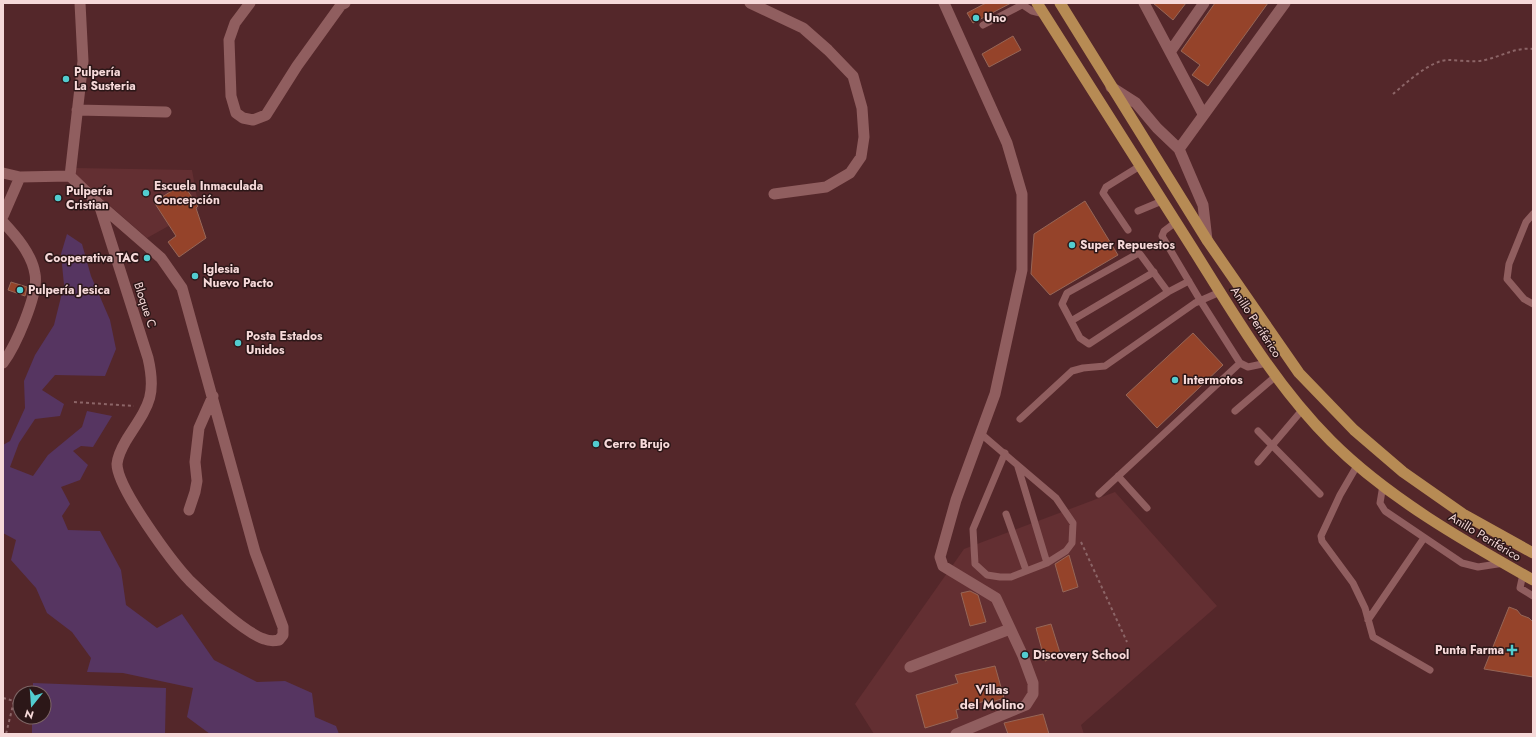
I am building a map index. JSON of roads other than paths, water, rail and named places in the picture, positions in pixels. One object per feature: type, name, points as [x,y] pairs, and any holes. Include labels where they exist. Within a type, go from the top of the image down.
[{"type":"highway","name":"Anillo Periférico","points":[[1037,3],[1220,292],[1276,376],[1303,409],[1332,442],[1383,485],[1444,528],[1533,580]]},
{"type":"highway","name":"Anillo Periférico","points":[[1060,3],[1110,86],[1207,240],[1298,373],[1354,430],[1403,472],[1457,509],[1533,553]]},
{"type":"street","points":[[3,174],[20,177],[70,176],[83,61],[80,3]]},
{"type":"street","points":[[250,3],[234,23],[229,40],[232,96],[236,113],[243,118],[253,120],[266,115],[297,66],[341,5],[345,3]]},
{"type":"street","points":[[750,3],[803,28],[828,50],[852,76],[862,108],[864,138],[861,157],[850,173],[826,187],[774,194]]},
{"type":"street","points":[[944,3],[1006,143],[1022,194],[1022,270],[995,394],[954,507],[940,557],[943,566],[996,598],[1033,684],[1033,694],[1026,705],[956,734]]},
{"type":"street","points":[[1144,3],[1203,114]]},
{"type":"street","points":[[1170,52],[1204,3]]},
{"type":"street","points":[[1179,149],[1285,3]]},
{"type":"street","points":[[1110,86],[1136,103],[1157,128],[1179,149],[1203,205],[1207,240]]},
{"type":"street","points":[[77,110],[166,112]]},
{"type":"street","name":"Bloque C","points":[[70,176],[99,204],[148,358],[152,377],[151,398],[121,450],[117,464],[120,478],[150,528],[190,580],[211,601],[256,635],[265,640],[279,640],[284,636],[283,627],[255,552],[213,396]]},
{"type":"street","points":[[3,216],[20,177]]},
{"type":"street","points":[[99,204],[161,258],[182,288],[213,396],[199,428],[195,462],[197,481],[189,510]]},
{"type":"street","points":[[3,222],[23,248],[36,274],[35,286],[20,334],[3,363]]},
{"type":"street","points":[[910,667],[1010,629]]},
{"type":"lane","points":[[982,25],[1021,4],[1032,11],[1044,14]]},
{"type":"lane","points":[[1128,230],[1103,193],[1106,187],[1140,166]]},
{"type":"lane","points":[[1138,211],[1162,201]]},
{"type":"lane","points":[[1533,214],[1526,222],[1509,264],[1508,279],[1524,299],[1533,304]]},
{"type":"lane","points":[[1176,222],[1164,231],[1162,236],[1240,363],[1248,368],[1267,363]]},
{"type":"lane","points":[[1168,292],[1140,254],[1137,254],[1067,293],[1062,304],[1080,338],[1089,344],[1168,292],[1189,281]]},
{"type":"lane","points":[[1071,321],[1154,272]]},
{"type":"lane","points":[[1020,419],[1072,371],[1083,368],[1104,366],[1200,300],[1220,292]]},
{"type":"lane","points":[[1099,494],[1240,363]]},
{"type":"lane","points":[[1235,411],[1276,376]]},
{"type":"lane","points":[[1258,462],[1303,409]]},
{"type":"lane","points":[[1258,431],[1320,494]]},
{"type":"lane","points":[[980,433],[1005,453],[1056,498],[1073,523],[1072,543],[1066,552],[1047,563],[1011,577],[987,575],[975,564],[973,529],[1005,453]]},
{"type":"lane","points":[[1358,464],[1340,494],[1321,536],[1322,541],[1353,583],[1368,620],[1373,637],[1430,670]]},
{"type":"lane","points":[[1018,466],[1047,563]]},
{"type":"lane","points":[[1118,476],[1148,508]]},
{"type":"lane","points":[[1383,485],[1380,503],[1384,511],[1462,563],[1469,566],[1490,566],[1504,563]]},
{"type":"lane","points":[[1006,514],[1026,570]]},
{"type":"lane","points":[[1368,620],[1424,538]]},
{"type":"lane","points":[[1523,574],[1520,588],[1533,596]]},
{"type":"place","name":"Uno","points":[[976,18]]},
{"type":"place","name":"Pulpería La Susteria","points":[[66,79]]},
{"type":"place","name":"Escuela Inmaculada Concepción","points":[[146,193]]},
{"type":"place","name":"Pulpería Cristian","points":[[58,198]]},
{"type":"place","name":"Super Repuestos","points":[[1072,245]]},
{"type":"place","name":"Cooperativa TAC","points":[[147,258]]},
{"type":"place","name":"Iglesia Nuevo Pacto","points":[[195,276]]},
{"type":"place","name":"Pulpería Jesica","points":[[20,290]]},
{"type":"place","name":"Posta Estados Unidos","points":[[238,343]]},
{"type":"place","name":"Intermotos","points":[[1175,380]]},
{"type":"place","name":"Cerro Brujo","points":[[596,444]]},
{"type":"place","name":"Punta Farma","points":[[1512,650]]},
{"type":"place","name":"Discovery School","points":[[1025,655]]},
{"type":"district","name":"Villas del Molino","points":[[992,696]]}]
